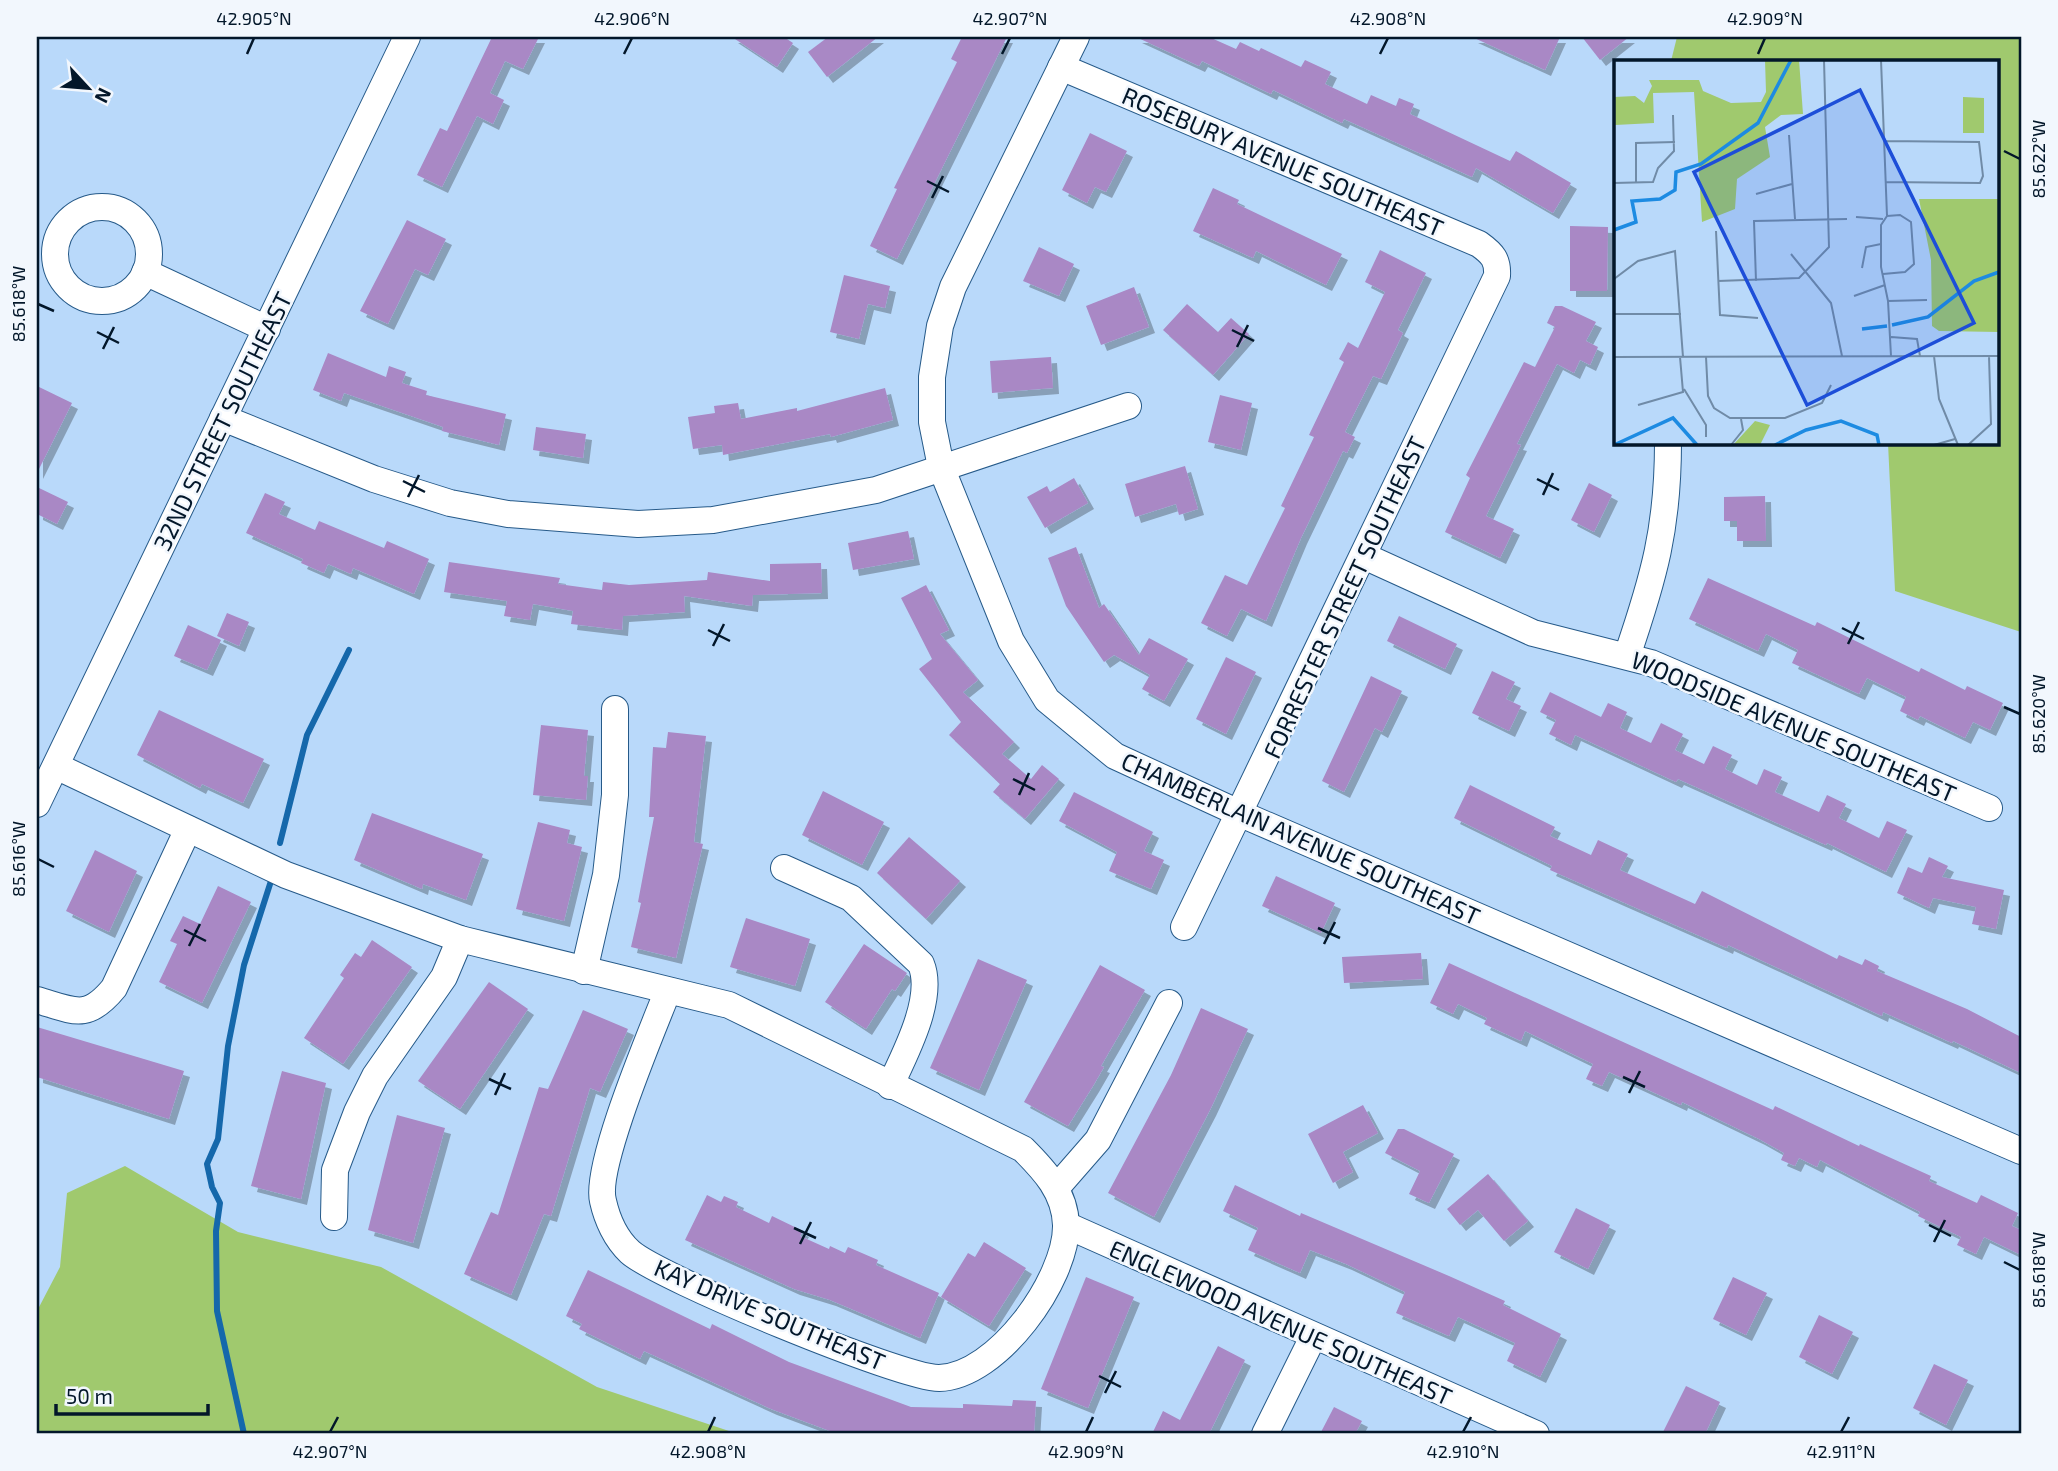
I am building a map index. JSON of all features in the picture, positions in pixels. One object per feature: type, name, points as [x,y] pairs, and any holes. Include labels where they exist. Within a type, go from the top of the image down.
[{"type":"street","name":"32ND STREET SOUTHEAST","points":[[37,804],[407,37]]},
{"type":"street","name":"CHAMBERLAIN AVENUE SOUTHEAST","points":[[1076,37],[953,287],[940,326],[932,377],[932,422],[941,467],[1011,641],[1047,700],[1115,756],[1241,814],[2021,1152]]},
{"type":"street","name":"ROSEBURY AVENUE SOUTHEAST","points":[[1061,67],[1479,244],[1491,253],[1498,263]]},
{"type":"street","points":[[108,206],[123,211],[136,221],[145,234],[149,250],[145,272],[130,292],[116,299],[85,299],[62,280],[47,229],[65,223],[85,210],[108,206]]},
{"type":"street","name":"FORRESTER STREET SOUTHEAST","points":[[1184,928],[1497,276],[1498,263]]},
{"type":"street","points":[[145,272],[267,329]]},
{"type":"street","points":[[223,418],[374,479],[450,503],[508,514],[638,524],[713,520],[876,490],[1128,406]]},
{"type":"street","points":[[1627,656],[1660,551],[1666,514],[1668,444]]},
{"type":"street","name":"WOODSIDE AVENUE SOUTHEAST","points":[[1364,556],[1533,633],[1651,663],[1989,808]]},
{"type":"street","points":[[584,971],[609,848],[615,795],[615,709]]},
{"type":"street","points":[[59,758],[188,829],[286,875],[325,890],[460,939],[729,1005],[1023,1149],[1057,1187],[1066,1225]]},
{"type":"street","points":[[59,758],[294,862],[325,890]]},
{"type":"street","points":[[37,1000],[77,1012],[90,1011],[102,1002],[114,988],[188,829]]},
{"type":"street","points":[[784,868],[850,898],[921,964],[926,976],[921,1005],[911,1041],[890,1086]]},
{"type":"street","points":[[334,1217],[335,1170],[357,1112],[382,1066],[444,977],[460,939]]},
{"type":"street","name":"KAY DRIVE SOUTHEAST","points":[[668,990],[607,1156],[602,1198],[618,1238],[631,1253],[694,1286],[799,1330],[896,1369],[939,1378],[972,1368],[1000,1349],[1029,1317],[1055,1272],[1066,1225]]},
{"type":"street","points":[[1057,1187],[1098,1140],[1169,1003]]},
{"type":"street","name":"ENGLEWOOD AVENUE SOUTHEAST","points":[[1066,1225],[1535,1434]]},
{"type":"street","points":[[1265,1434],[1313,1337]]},
{"type":"green space","points":[[1677,37],[2021,37],[2021,632],[1895,591],[1888,444],[1998,444],[1998,60],[1671,60]]},
{"type":"green space","points":[[125,1166],[238,1232],[381,1267],[597,1387],[738,1434],[37,1434],[37,1311],[60,1267],[67,1193]]},
{"type":"building","points":[[492,37],[539,37],[523,69],[505,61],[490,93],[504,100],[493,124],[477,116],[442,187],[417,175],[440,128],[447,131]]},
{"type":"building","points":[[732,37],[784,37],[793,43],[777,67]]},
{"type":"building","points":[[828,37],[878,37],[827,77],[808,52]]},
{"type":"building","points":[[962,37],[1007,37],[897,259],[870,246],[897,189],[894,188],[957,62],[951,59]]},
{"type":"building","points":[[1136,37],[1209,37],[1236,49],[1240,42],[1259,51],[1261,48],[1301,67],[1305,60],[1331,72],[1325,84],[1367,104],[1371,95],[1396,106],[1399,98],[1414,104],[1410,114],[1510,161],[1516,151],[1571,183],[1553,213],[1476,168],[1472,177],[1344,119],[1342,123],[1273,90],[1271,94],[1202,61],[1199,66]]},
{"type":"building","points":[[1472,37],[1560,37],[1545,70]]},
{"type":"building","points":[[1582,37],[1629,37],[1600,60]]},
{"type":"building","points":[[1090,133],[1127,151],[1106,192],[1095,187],[1087,203],[1062,190]]},
{"type":"building","points":[[1213,188],[1239,200],[1237,204],[1342,254],[1326,285],[1256,251],[1253,258],[1193,231]]},
{"type":"building","points":[[407,220],[446,239],[428,275],[415,269],[388,324],[360,311]]},
{"type":"building","points":[[1570,226],[1608,227],[1607,291],[1570,291]]},
{"type":"building","points":[[1039,247],[1074,264],[1059,296],[1023,281]]},
{"type":"building","points":[[1380,250],[1426,273],[1398,330],[1403,333],[1381,379],[1373,376],[1345,432],[1355,437],[1347,453],[1343,451],[1301,538],[1266,621],[1241,609],[1227,636],[1201,623],[1225,575],[1247,585],[1285,508],[1281,506],[1314,437],[1309,435],[1344,362],[1339,359],[1348,342],[1358,348],[1385,292],[1365,282]]},
{"type":"building","points":[[844,275],[890,286],[885,308],[868,304],[859,339],[830,332]]},
{"type":"building","points":[[1134,287],[1149,327],[1101,345],[1086,306]]},
{"type":"building","points":[[1187,304],[1218,332],[1231,318],[1249,334],[1213,375],[1163,330]]},
{"type":"building","points":[[1555,306],[1562,306],[1596,322],[1586,341],[1598,347],[1590,365],[1580,360],[1574,373],[1557,364],[1517,444],[1521,445],[1486,516],[1514,529],[1500,558],[1445,532],[1470,478],[1466,475],[1524,362],[1535,367],[1555,327],[1547,323]]},
{"type":"building","points":[[328,353],[386,377],[389,366],[406,372],[402,383],[427,391],[426,395],[506,414],[499,445],[442,431],[443,427],[344,393],[341,401],[313,390]]},
{"type":"building","points":[[1051,357],[1053,388],[992,393],[990,361]]},
{"type":"building","points":[[37,386],[72,403],[37,473]]},
{"type":"building","points":[[885,388],[893,420],[831,437],[830,434],[723,455],[722,445],[693,449],[688,417],[715,413],[714,406],[738,403],[741,419],[797,408],[797,411]]},
{"type":"building","points":[[1220,395],[1252,403],[1241,450],[1208,442]]},
{"type":"building","points":[[536,427],[586,434],[583,458],[533,450]]},
{"type":"building","points":[[1185,466],[1198,509],[1179,515],[1176,504],[1135,517],[1125,484]]},
{"type":"building","points":[[1074,478],[1088,503],[1045,528],[1027,497],[1047,486],[1050,492]]},
{"type":"building","points":[[1589,483],[1612,495],[1594,532],[1571,520]]},
{"type":"building","points":[[37,487],[68,502],[57,524],[37,514]]},
{"type":"building","points":[[265,493],[285,502],[279,514],[315,530],[319,521],[384,548],[387,541],[429,559],[414,594],[353,568],[351,574],[328,564],[324,573],[301,563],[303,559],[246,533]]},
{"type":"building","points":[[1765,496],[1766,541],[1737,541],[1737,521],[1724,521],[1724,497]]},
{"type":"building","points":[[908,531],[914,559],[853,570],[848,543]]},
{"type":"building","points":[[1076,547],[1099,608],[1104,604],[1139,655],[1149,638],[1188,659],[1164,701],[1142,689],[1150,675],[1114,655],[1104,662],[1066,606],[1048,558]]},
{"type":"building","points":[[449,562],[560,578],[558,584],[602,590],[603,582],[629,585],[707,580],[708,572],[770,581],[770,564],[821,563],[822,593],[753,595],[752,606],[684,596],[685,612],[623,616],[622,630],[571,624],[573,611],[533,604],[530,620],[504,616],[507,601],[444,592]]},
{"type":"building","points":[[1708,578],[1815,626],[1817,622],[1919,672],[1921,668],[1965,690],[1967,686],[2003,703],[1990,730],[1973,722],[1965,738],[1920,716],[1918,720],[1900,711],[1906,697],[1867,678],[1859,694],[1792,663],[1798,650],[1766,634],[1758,651],[1689,619]]},
{"type":"building","points":[[926,585],[949,630],[940,634],[978,680],[963,692],[1014,742],[1002,754],[1031,779],[1042,765],[1059,779],[1025,819],[993,792],[1000,784],[949,735],[961,722],[919,669],[932,659],[901,598]]},
{"type":"building","points":[[227,613],[249,622],[239,646],[217,636]]},
{"type":"building","points":[[1399,616],[1457,644],[1445,669],[1387,641]]},
{"type":"building","points":[[188,625],[221,640],[207,670],[174,656]]},
{"type":"building","points":[[1226,657],[1256,672],[1226,734],[1196,719]]},
{"type":"building","points":[[1492,671],[1515,682],[1506,699],[1521,706],[1509,731],[1472,713]]},
{"type":"building","points":[[1371,676],[1402,691],[1382,732],[1375,728],[1344,792],[1322,781]]},
{"type":"building","points":[[1550,692],[1601,717],[1608,703],[1627,712],[1620,728],[1651,743],[1661,723],[1683,734],[1675,750],[1704,764],[1713,746],[1732,755],[1725,769],[1757,785],[1764,769],[1782,777],[1775,792],[1819,812],[1827,795],[1846,804],[1839,818],[1879,838],[1887,821],[1907,830],[1886,872],[1827,843],[1826,845],[1678,779],[1676,782],[1575,735],[1571,745],[1549,734],[1556,720],[1540,712]]},
{"type":"building","points":[[159,710],[264,759],[243,803],[202,784],[200,788],[137,755]]},
{"type":"building","points":[[541,725],[588,730],[584,776],[588,776],[586,800],[533,795]]},
{"type":"building","points":[[668,732],[706,736],[694,842],[703,844],[676,958],[631,947],[641,903],[638,902],[654,817],[649,817],[653,747],[666,748]]},
{"type":"building","points":[[1470,785],[1555,827],[1550,836],[1591,855],[1598,840],[1628,854],[1620,870],[1695,904],[1702,891],[1837,959],[1839,955],[1862,965],[1865,959],[1879,966],[1877,971],[1967,1009],[2021,1037],[2021,1073],[1883,1012],[1882,1016],[1728,945],[1727,948],[1550,870],[1552,866],[1454,818]]},
{"type":"building","points":[[823,791],[884,822],[862,865],[802,835]]},
{"type":"building","points":[[1074,792],[1153,832],[1144,851],[1164,860],[1151,889],[1109,871],[1117,852],[1059,821]]},
{"type":"building","points":[[372,813],[483,854],[466,900],[423,884],[422,889],[354,860]]},
{"type":"building","points":[[538,822],[570,830],[567,843],[582,847],[564,921],[516,909]]},
{"type":"building","points":[[909,837],[960,881],[926,919],[877,873]]},
{"type":"building","points":[[95,850],[137,871],[109,932],[66,911]]},
{"type":"building","points":[[1929,857],[1948,866],[1942,877],[2004,890],[1996,929],[1972,924],[1976,907],[1933,898],[1929,908],[1897,893],[1908,867],[1922,873]]},
{"type":"building","points":[[1276,876],[1335,903],[1321,933],[1262,906]]},
{"type":"building","points":[[218,886],[251,902],[202,1003],[159,982],[177,944],[170,941],[183,916],[200,924]]},
{"type":"building","points":[[746,918],[810,939],[795,986],[730,967]]},
{"type":"building","points":[[372,940],[412,967],[343,1064],[304,1038],[344,978],[340,975],[355,953],[361,957]]},
{"type":"building","points":[[864,944],[907,973],[895,991],[892,989],[866,1029],[825,1002]]},
{"type":"building","points":[[1421,953],[1423,979],[1344,983],[1342,957]]},
{"type":"building","points":[[978,959],[1027,980],[979,1090],[930,1068]]},
{"type":"building","points":[[1449,963],[1773,1110],[1775,1106],[1859,1146],[1860,1144],[1931,1176],[1929,1181],[1977,1203],[1981,1195],[2018,1213],[2012,1226],[2021,1230],[2021,1255],[1984,1237],[1976,1254],[1957,1245],[1961,1237],[1918,1216],[1920,1212],[1820,1160],[1817,1167],[1799,1158],[1795,1166],[1781,1160],[1784,1153],[1682,1102],[1681,1105],[1609,1072],[1602,1086],[1586,1079],[1593,1064],[1525,1031],[1521,1041],[1484,1024],[1487,1018],[1458,1004],[1453,1014],[1430,1003]]},
{"type":"building","points":[[1100,965],[1145,990],[1101,1066],[1104,1067],[1068,1126],[1024,1102]]},
{"type":"building","points":[[489,982],[528,1009],[460,1109],[418,1081]]},
{"type":"building","points":[[1201,1008],[1248,1029],[1210,1110],[1154,1217],[1108,1193],[1171,1075]]},
{"type":"building","points":[[583,1010],[628,1029],[600,1092],[590,1088],[551,1216],[544,1214],[511,1295],[464,1274],[491,1212],[498,1215],[539,1087],[548,1089]]},
{"type":"building","points":[[37,1027],[184,1071],[169,1119],[37,1077]]},
{"type":"building","points":[[282,1071],[326,1083],[301,1199],[251,1186]]},
{"type":"building","points":[[1363,1105],[1378,1133],[1343,1152],[1353,1172],[1333,1183],[1308,1134]]},
{"type":"building","points":[[397,1115],[445,1128],[413,1243],[368,1230]]},
{"type":"building","points":[[1398,1129],[1404,1129],[1454,1154],[1429,1203],[1409,1194],[1420,1171],[1385,1153]]},
{"type":"building","points":[[1488,1174],[1528,1221],[1504,1241],[1478,1210],[1460,1225],[1447,1209]]},
{"type":"building","points":[[1235,1185],[1300,1216],[1301,1213],[1505,1301],[1503,1305],[1561,1334],[1540,1377],[1507,1361],[1515,1343],[1458,1317],[1449,1336],[1396,1313],[1405,1292],[1346,1264],[1310,1250],[1300,1273],[1248,1250],[1258,1228],[1223,1211]]},
{"type":"building","points":[[707,1195],[721,1202],[724,1196],[738,1202],[736,1207],[769,1223],[772,1216],[803,1231],[800,1236],[829,1249],[830,1246],[845,1253],[848,1247],[878,1260],[876,1265],[939,1293],[920,1338],[830,1300],[794,1289],[685,1240]]},
{"type":"building","points":[[1576,1208],[1610,1225],[1588,1269],[1554,1252]]},
{"type":"building","points":[[984,1242],[1026,1268],[989,1326],[941,1297],[968,1253],[975,1257]]},
{"type":"building","points":[[588,1270],[710,1329],[712,1324],[789,1362],[911,1407],[963,1408],[963,1404],[1012,1406],[1013,1400],[1036,1401],[1034,1434],[838,1434],[771,1409],[644,1351],[640,1359],[579,1329],[582,1324],[566,1316]]},
{"type":"building","points":[[1086,1277],[1134,1297],[1088,1408],[1041,1389]]},
{"type":"building","points":[[1733,1277],[1767,1293],[1746,1335],[1713,1319]]},
{"type":"building","points":[[1819,1315],[1853,1332],[1832,1374],[1799,1357]]},
{"type":"building","points":[[1218,1346],[1245,1360],[1209,1434],[1152,1434],[1163,1411],[1180,1420]]},
{"type":"building","points":[[1934,1364],[1968,1380],[1946,1425],[1913,1408]]},
{"type":"building","points":[[1686,1386],[1720,1402],[1705,1434],[1662,1434]]},
{"type":"building","points":[[1334,1407],[1362,1421],[1355,1434],[1320,1434]]},
{"type":"waterway","points":[[280,843],[307,735],[349,650]]},
{"type":"waterway","points":[[244,1434],[217,1311],[216,1231],[220,1203],[212,1187],[207,1164],[218,1139],[228,1046],[244,965],[271,881]]}]
